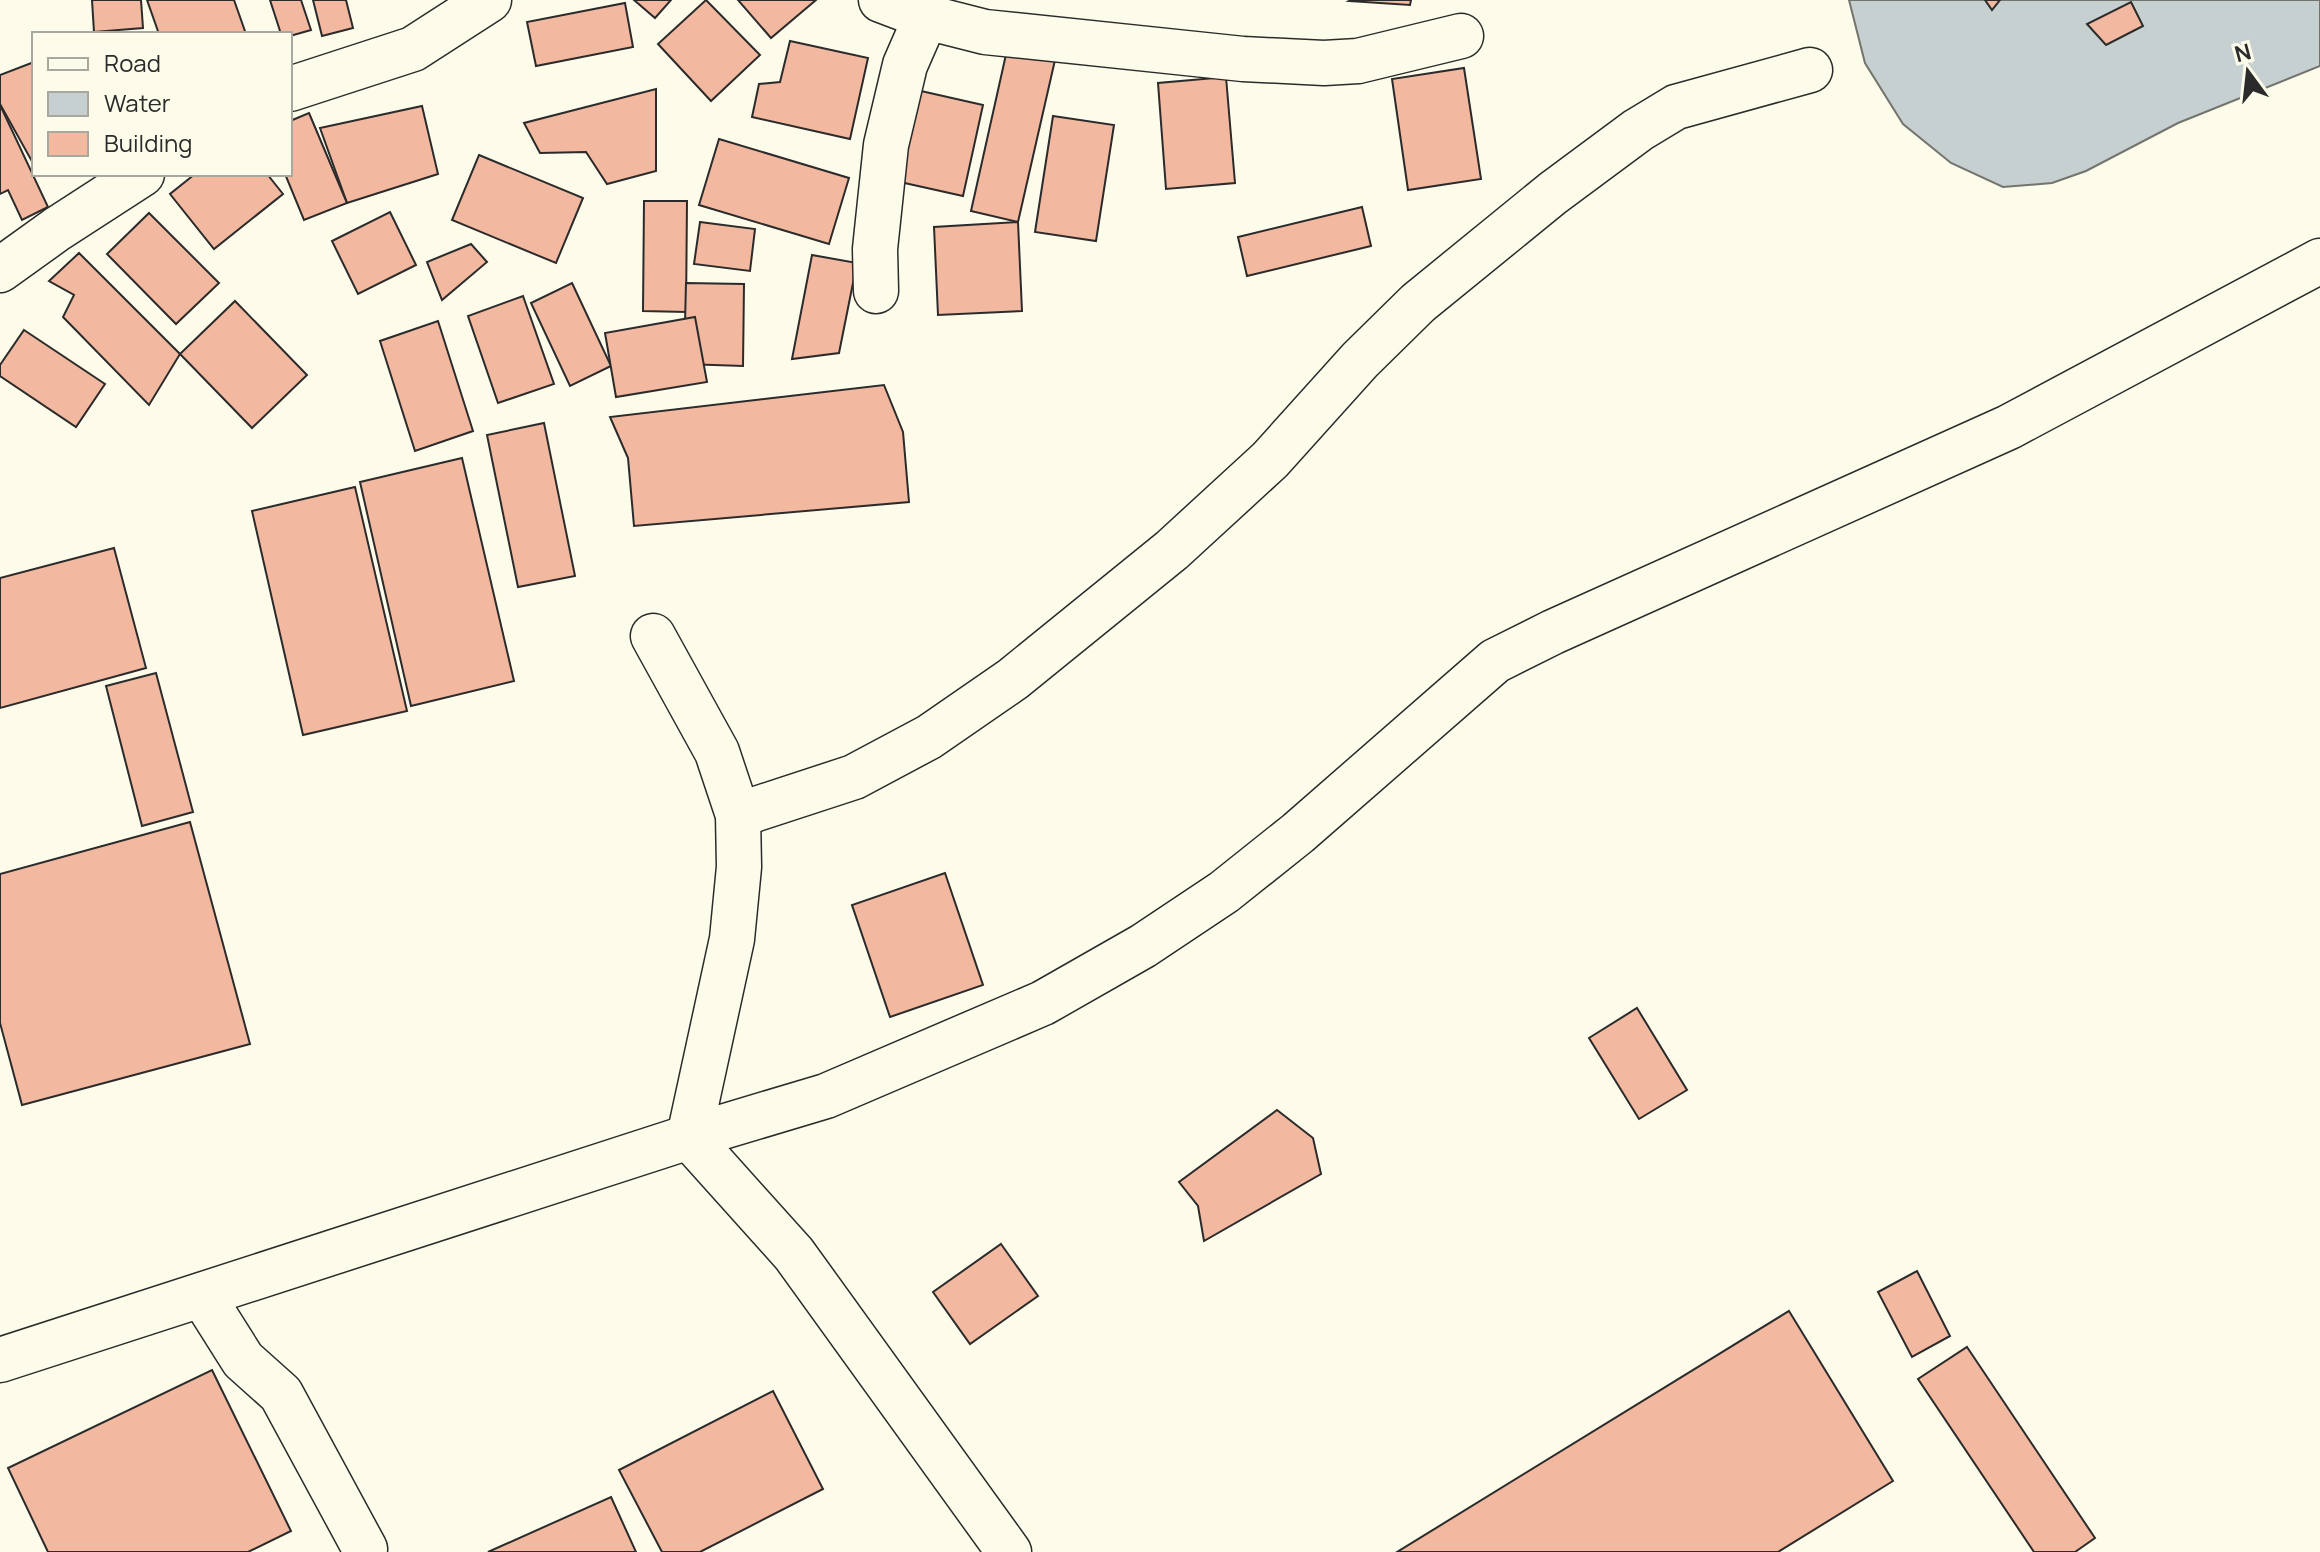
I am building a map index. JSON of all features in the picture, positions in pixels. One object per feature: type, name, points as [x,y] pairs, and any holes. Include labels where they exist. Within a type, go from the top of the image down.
[{"type":"street","points":[[292,88],[413,49],[489,0]]},
{"type":"street","points":[[881,0],[926,17],[1004,17],[1243,59],[1324,63],[1358,61],[1461,36]]},
{"type":"street","points":[[876,291],[875,249],[886,145],[905,65],[926,17]]},
{"type":"street","points":[[738,815],[854,777],[929,737],[1013,679],[1172,550],[1270,460],[1360,360],[1418,303],[1553,193],[1638,130],[1676,107],[1810,70]]},
{"type":"street","points":[[0,270],[139,176]]},
{"type":"street","points":[[0,1360],[689,1137],[826,1096],[1043,1003],[1143,946],[1224,892],[1495,661],[2009,427],[2320,261]]},
{"type":"street","points":[[653,636],[717,752],[738,815],[739,867],[732,939],[689,1137]]},
{"type":"street","points":[[689,1137],[794,1254],[1009,1552]]},
{"type":"street","points":[[202,1295],[243,1360],[281,1394],[365,1549]]},
{"type":"water","points":[[1849,0],[2320,0],[2320,66],[2178,123],[2086,171],[2052,183],[2003,187],[1951,163],[1903,124],[1865,63]]},
{"type":"building","points":[[92,0],[141,0],[143,28],[94,32]]},
{"type":"building","points":[[147,0],[234,0],[245,32],[158,32]]},
{"type":"building","points":[[270,0],[301,0],[311,30],[292,35],[292,32],[280,32]]},
{"type":"building","points":[[313,0],[346,0],[353,28],[322,36]]},
{"type":"building","points":[[634,0],[671,0],[655,18]]},
{"type":"building","points":[[706,0],[760,55],[711,101],[658,44]]},
{"type":"building","points":[[738,0],[816,0],[771,38]]},
{"type":"building","points":[[1351,0],[1411,0],[1410,5]]},
{"type":"building","points":[[1985,0],[2000,0],[1992,10]]},
{"type":"building","points":[[2131,2],[2143,26],[2106,45],[2087,24]]},
{"type":"building","points":[[625,3],[633,47],[536,66],[527,22]]},
{"type":"building","points":[[790,41],[868,58],[850,139],[752,117],[759,84],[780,82]]},
{"type":"building","points":[[1007,50],[1055,60],[1018,222],[971,211]]},
{"type":"building","points":[[32,63],[32,161],[0,104],[0,75]]},
{"type":"building","points":[[1464,68],[1481,179],[1408,190],[1392,79]]},
{"type":"building","points":[[1226,77],[1235,183],[1166,189],[1158,83]]},
{"type":"building","points":[[656,89],[656,171],[607,184],[586,152],[540,153],[524,123]]},
{"type":"building","points":[[921,91],[983,105],[963,196],[900,182]]},
{"type":"building","points":[[0,105],[48,207],[22,220],[8,190],[0,194]]},
{"type":"building","points":[[422,106],[438,174],[347,203],[320,128]]},
{"type":"building","points":[[309,113],[347,203],[304,220],[286,176],[292,176],[292,120]]},
{"type":"building","points":[[1053,116],[1114,125],[1096,241],[1035,232]]},
{"type":"building","points":[[719,139],[849,178],[829,244],[699,205]]},
{"type":"building","points":[[479,155],[583,198],[556,263],[452,220]]},
{"type":"building","points":[[192,176],[269,176],[283,194],[214,249],[170,194]]},
{"type":"building","points":[[644,201],[687,201],[686,312],[643,311]]},
{"type":"building","points":[[1362,207],[1371,246],[1247,276],[1238,237]]},
{"type":"building","points":[[390,212],[416,265],[358,294],[332,241]]},
{"type":"building","points":[[149,213],[219,283],[176,324],[107,254]]},
{"type":"building","points":[[700,222],[755,229],[750,271],[694,264]]},
{"type":"building","points":[[1018,222],[1022,311],[938,315],[934,227]]},
{"type":"building","points":[[471,244],[487,262],[442,300],[427,262]]},
{"type":"building","points":[[79,253],[180,354],[149,405],[63,317],[74,295],[49,281]]},
{"type":"building","points":[[812,255],[857,263],[839,353],[792,359]]},
{"type":"building","points":[[572,283],[611,366],[570,386],[531,303]]},
{"type":"building","points":[[686,283],[744,284],[743,366],[684,364]]},
{"type":"building","points":[[523,296],[554,384],[498,403],[468,316]]},
{"type":"building","points":[[235,301],[307,375],[252,428],[180,354]]},
{"type":"building","points":[[695,317],[707,382],[616,397],[605,333]]},
{"type":"building","points":[[438,321],[473,431],[415,451],[380,341]]},
{"type":"building","points":[[24,330],[105,384],[76,427],[0,376],[0,365]]},
{"type":"building","points":[[884,385],[903,432],[909,502],[634,526],[628,458],[610,417]]},
{"type":"building","points":[[544,423],[575,576],[518,587],[487,435]]},
{"type":"building","points":[[462,458],[514,681],[411,706],[360,482]]},
{"type":"building","points":[[355,487],[407,711],[303,735],[252,511]]},
{"type":"building","points":[[114,548],[146,668],[0,708],[0,578]]},
{"type":"building","points":[[156,673],[193,812],[142,826],[106,686]]},
{"type":"building","points":[[190,822],[250,1044],[22,1105],[0,1023],[0,874]]},
{"type":"building","points":[[945,873],[983,985],[890,1017],[852,905]]},
{"type":"building","points":[[1637,1008],[1687,1090],[1639,1119],[1589,1038]]},
{"type":"building","points":[[1277,1110],[1313,1138],[1321,1174],[1204,1241],[1198,1206],[1179,1182]]},
{"type":"building","points":[[1001,1244],[1038,1296],[970,1344],[933,1292]]},
{"type":"building","points":[[1917,1271],[1950,1336],[1912,1357],[1878,1292]]},
{"type":"building","points":[[1789,1311],[1893,1481],[1778,1552],[1397,1552]]},
{"type":"building","points":[[1967,1347],[2095,1538],[2075,1552],[2034,1552],[1918,1379]]},
{"type":"building","points":[[212,1370],[291,1531],[248,1552],[48,1552],[8,1468]]},
{"type":"building","points":[[773,1391],[823,1489],[700,1552],[662,1552],[619,1470]]},
{"type":"building","points":[[611,1497],[636,1552],[488,1552]]}]
